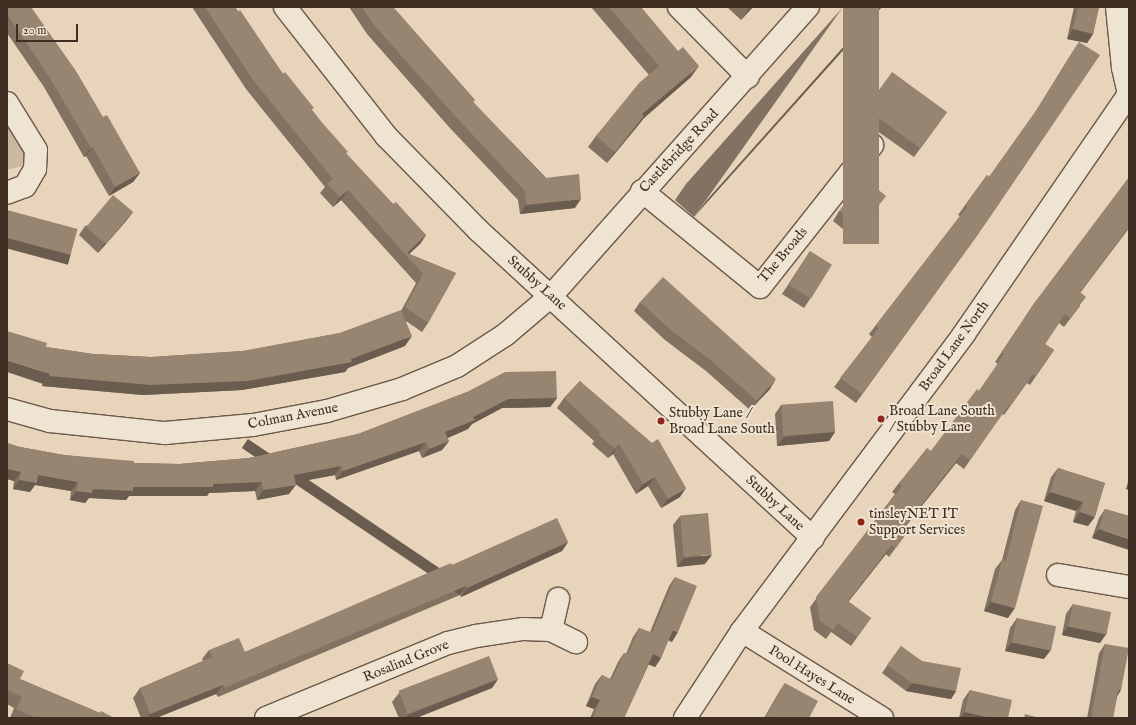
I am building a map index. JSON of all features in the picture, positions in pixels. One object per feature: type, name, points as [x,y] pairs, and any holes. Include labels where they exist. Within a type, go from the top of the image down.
[{"type":"street","name":"Stubby Lane","points":[[285,7],[386,136],[478,230],[813,538]]},
{"type":"street","points":[[678,7],[748,77]]},
{"type":"street","name":"Castlebridge Road","points":[[551,296],[642,191],[748,77],[808,7]]},
{"type":"street","points":[[1117,7],[1123,68],[1129,94]]},
{"type":"street","name":"Broad Lane North","points":[[685,718],[742,631],[964,334],[1129,94]]},
{"type":"street","points":[[7,103],[36,150],[35,169],[25,186],[7,193]]},
{"type":"street","name":"The Broads","points":[[642,191],[760,287],[872,145]]},
{"type":"street","name":"Colman Avenue","points":[[7,409],[50,421],[165,433],[253,425],[327,411],[402,389],[457,366],[506,335],[551,296]]},
{"type":"street","points":[[1058,575],[1129,587]]},
{"type":"street","points":[[552,630],[558,599]]},
{"type":"street","name":"Rosalind Grove","points":[[266,718],[448,643],[523,629],[552,630],[576,642]]},
{"type":"street","name":"Pool Hayes Lane","points":[[742,631],[882,718]]},
{"type":"shaded area","points":[[7,115],[30,152],[22,166],[7,170]]},
{"type":"building","points":[[7,7],[31,7],[76,71],[103,117],[107,115],[140,173],[115,187],[93,147],[91,148],[50,78],[7,14]]},
{"type":"building","points":[[205,7],[235,7],[238,12],[240,10],[283,74],[285,72],[314,108],[311,110],[348,152],[346,153],[393,204],[396,202],[426,235],[407,253],[456,273],[428,323],[405,307],[423,274],[348,190],[340,197],[327,184],[333,179],[253,80]]},
{"type":"building","points":[[362,7],[393,7],[475,100],[473,102],[545,178],[579,174],[581,199],[526,205],[525,191],[456,117],[374,25]]},
{"type":"building","points":[[609,7],[641,7],[678,51],[683,47],[699,66],[642,114],[644,116],[615,152],[596,136],[639,83],[659,66]]},
{"type":"building","points":[[843,7],[879,7],[879,244],[843,244]]},
{"type":"building","points":[[1078,7],[1099,7],[1093,34],[1073,29]]},
{"type":"building","points":[[1079,42],[1100,55],[986,223],[862,394],[840,378],[879,328],[876,325],[967,207],[965,205],[987,175],[989,177],[1040,105]]},
{"type":"building","points":[[892,72],[947,112],[921,148],[866,108]]},
{"type":"building","points":[[1129,177],[1129,227],[1080,292],[1086,297],[1070,318],[1065,314],[1045,344],[1054,350],[1036,376],[1033,374],[1010,406],[1009,405],[970,460],[962,454],[904,527],[908,531],[896,548],[892,545],[848,601],[871,618],[857,637],[838,623],[833,630],[820,621],[816,597],[902,486],[899,483],[927,448],[931,451],[977,389],[979,391],[1004,354],[1002,353],[1035,302]]},
{"type":"building","points":[[865,179],[886,196],[860,228],[839,211]]},
{"type":"building","points":[[113,195],[133,212],[106,244],[86,227]]},
{"type":"building","points":[[7,210],[78,229],[71,255],[7,238]]},
{"type":"building","points":[[810,251],[832,265],[811,299],[789,285]]},
{"type":"building","points":[[663,277],[776,379],[757,401],[713,362],[672,331],[640,302]]},
{"type":"building","points":[[401,310],[412,336],[351,359],[352,362],[248,381],[150,385],[49,376],[50,374],[7,360],[7,331],[47,343],[46,347],[93,354],[151,357],[243,351],[340,333]]},
{"type":"building","points":[[556,371],[557,398],[508,399],[473,417],[475,420],[445,432],[449,441],[429,449],[426,442],[343,471],[341,466],[294,475],[296,485],[263,490],[262,482],[213,484],[213,487],[133,487],[133,491],[93,489],[92,493],[76,491],[78,482],[38,475],[37,483],[19,480],[21,472],[7,469],[7,443],[20,447],[64,455],[134,461],[134,463],[179,464],[249,458],[358,434],[467,392],[505,372]]},
{"type":"building","points":[[580,381],[652,443],[658,439],[686,488],[668,499],[655,477],[643,484],[619,444],[615,449],[598,434],[600,432],[564,398]]},
{"type":"building","points":[[833,401],[835,432],[783,436],[781,405]]},
{"type":"building","points":[[1058,468],[1105,483],[1095,517],[1080,512],[1083,502],[1050,492]]},
{"type":"building","points":[[1021,500],[1043,506],[1015,608],[991,602],[1002,560],[1006,561]]},
{"type":"building","points":[[1105,509],[1129,516],[1129,539],[1099,529]]},
{"type":"building","points":[[708,513],[712,555],[684,557],[680,515]]},
{"type":"building","points":[[557,518],[568,542],[467,588],[466,586],[224,688],[223,685],[150,714],[140,688],[212,657],[209,650],[239,638],[245,652],[451,563],[452,565]]},
{"type":"building","points":[[675,577],[697,586],[678,632],[673,630],[661,658],[653,654],[624,718],[593,718],[600,700],[592,697],[602,675],[612,680],[624,653],[628,654],[639,628],[652,633]]},
{"type":"building","points":[[1073,604],[1111,612],[1106,635],[1068,626]]},
{"type":"building","points":[[1017,618],[1056,626],[1051,651],[1012,642]]},
{"type":"building","points":[[1105,644],[1129,648],[1121,690],[1118,690],[1113,718],[1091,718]]},
{"type":"building","points":[[901,646],[922,661],[961,668],[956,691],[912,683],[887,665]]},
{"type":"building","points":[[489,656],[498,679],[407,714],[398,691]]},
{"type":"building","points":[[7,663],[24,671],[20,679],[100,713],[101,711],[114,718],[36,718],[16,709],[22,697],[7,690]]},
{"type":"building","points":[[785,683],[818,701],[809,718],[765,718]]},
{"type":"building","points":[[970,690],[1012,700],[1008,718],[991,718],[965,712]]},
{"type":"building","points":[[1025,714],[1039,718],[1024,718]]},
{"type":"place","name":"Broad Lane South / Stubby Lane","points":[[881,419]]},
{"type":"place","name":"Stubby Lane / Broad Lane South","points":[[661,421]]},
{"type":"place","name":"tinsleyNET IT Support Services","points":[[861,522]]}]
